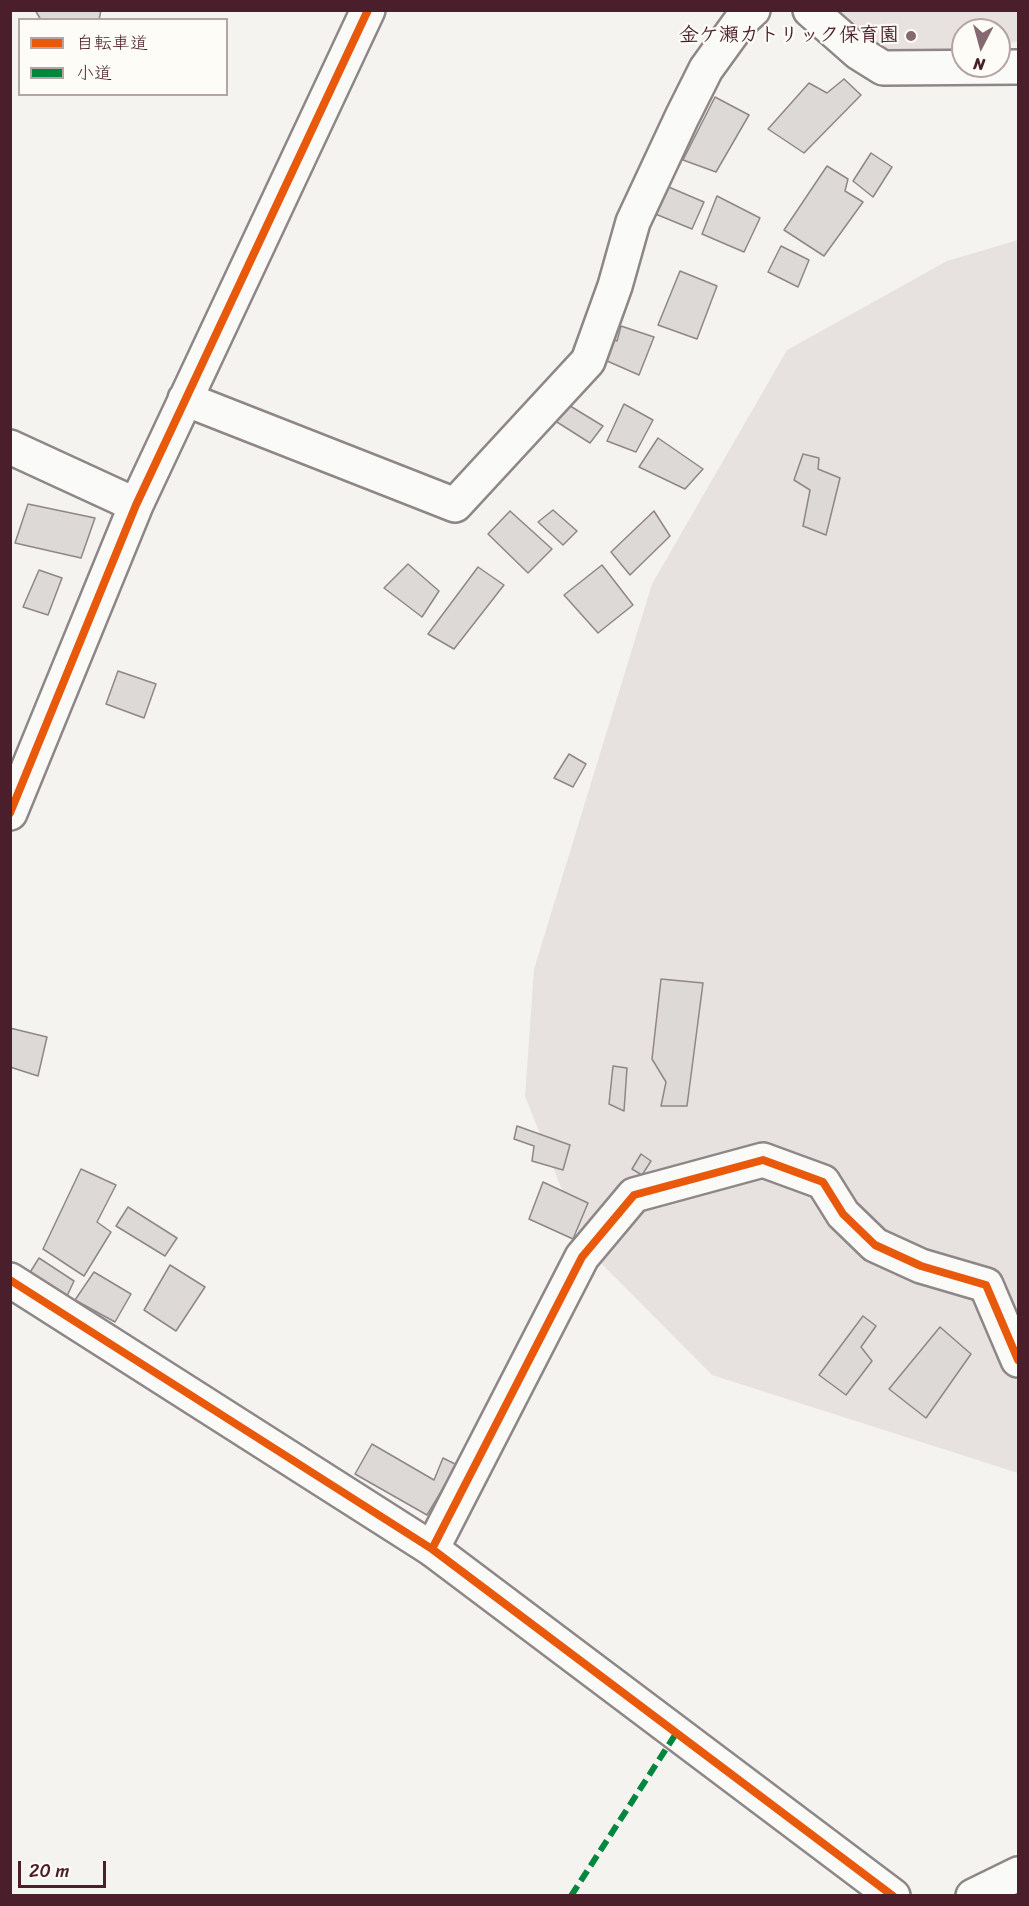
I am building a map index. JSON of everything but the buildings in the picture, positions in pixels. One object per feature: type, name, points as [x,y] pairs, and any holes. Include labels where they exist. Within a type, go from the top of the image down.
[{"type":"street","points":[[10,813],[136,505],[368,10]]},
{"type":"street","points":[[185,399],[455,505],[588,361],[615,286],[633,222],[677,128],[706,69],[740,22],[753,10]]},
{"type":"street","points":[[810,10],[859,53],[883,68],[1018,67]]},
{"type":"street","points":[[10,447],[136,505]]},
{"type":"street","points":[[432,1549],[582,1257],[634,1196],[763,1160],[823,1182],[843,1214],[875,1245],[921,1266],[986,1285],[1018,1360]]},
{"type":"street","points":[[10,1280],[432,1549],[892,1896]]},
{"type":"street","points":[[973,1896],[1018,1874]]},
{"type":"shaded area","name":"金ケ瀬カトリック保育園","points":[[830,11],[1018,11],[1018,42],[1011,43],[1011,18],[951,18],[951,49],[881,56]]},
{"type":"shaded area","points":[[1018,240],[1018,1473],[712,1375],[584,1246],[525,1096],[534,969],[652,584],[787,350],[947,261]]},
{"type":"marked path","points":[[571,1896],[677,1732]]},
{"type":"cycle path","points":[[10,813],[136,505],[368,10]]},
{"type":"cycle path","points":[[432,1549],[582,1257],[634,1195],[763,1160],[823,1182],[843,1214],[875,1245],[921,1266],[986,1285],[1018,1360]]},
{"type":"cycle path","points":[[10,1280],[432,1549],[893,1896]]},
{"type":"place","name":"金ケ瀬カトリック保育園","points":[[911,36]]}]
